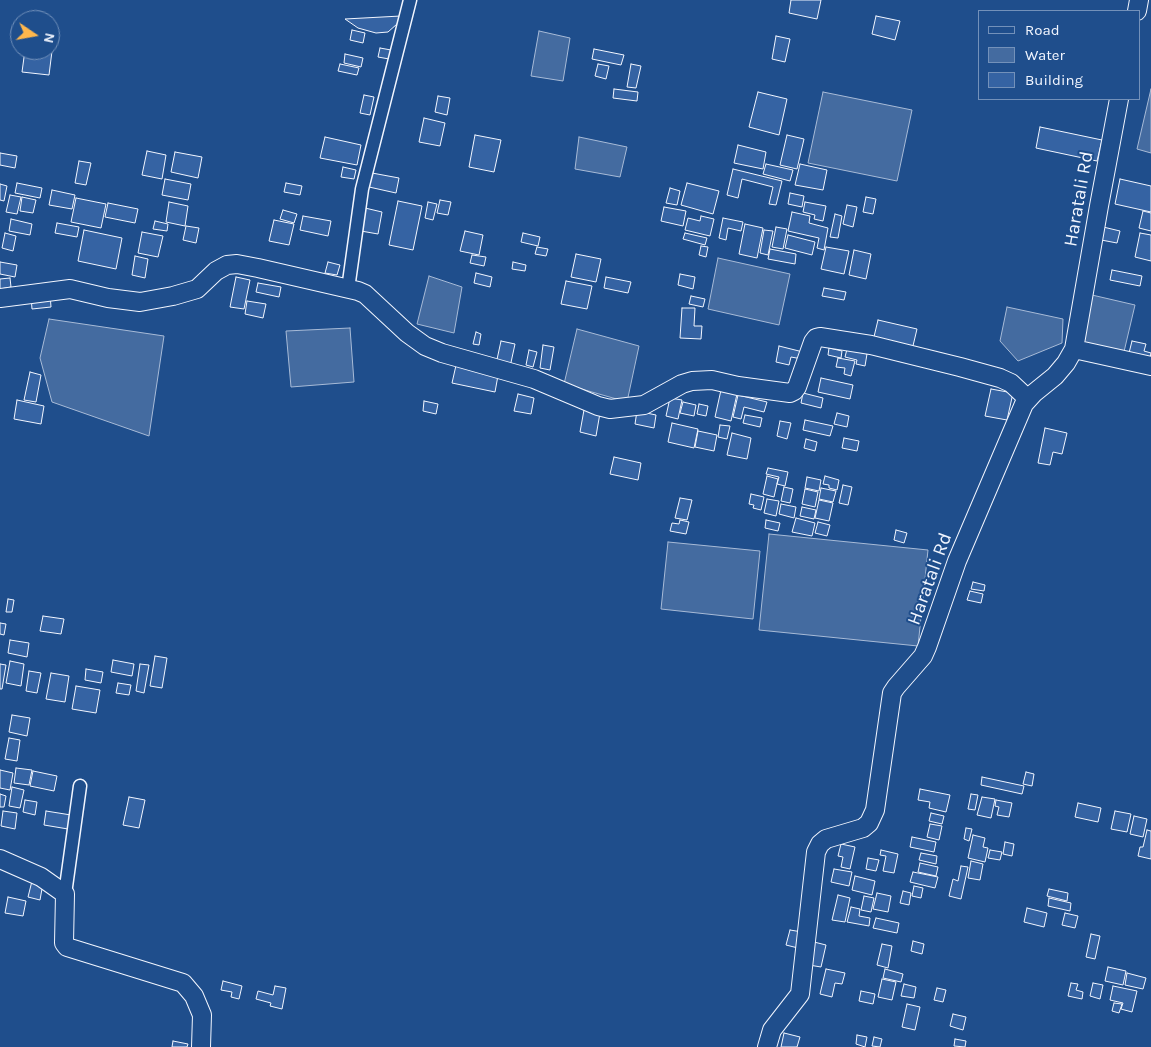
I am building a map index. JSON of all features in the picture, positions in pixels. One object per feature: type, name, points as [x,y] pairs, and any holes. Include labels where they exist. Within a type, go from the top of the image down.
[{"type":"main road","name":"Haratali Rd","points":[[767,1047],[772,1030],[800,994],[816,852],[820,844],[826,839],[863,828],[869,823],[875,810],[892,693],[923,656],[957,562],[1022,409],[1028,399],[1056,376],[1074,349],[1119,100]]},
{"type":"main road","points":[[0,298],[70,289],[108,298],[140,302],[197,289],[216,271],[227,265],[237,264],[348,288],[366,294],[407,333],[424,346],[442,353],[534,379],[598,406],[610,409],[624,409],[644,405],[682,384],[692,381],[712,380],[738,386],[790,393],[797,387],[813,342],[816,338],[820,337],[871,346],[1000,378],[1011,383],[1028,399]]},
{"type":"main road","points":[[1074,349],[1151,366]]},
{"type":"main road","points":[[0,859],[41,877],[65,894],[64,943],[67,947],[183,983],[194,996],[202,1015],[202,1047]]},
{"type":"street","points":[[348,288],[362,189],[410,0]]},
{"type":"street","points":[[65,894],[80,786]]},
{"type":"water","points":[[539,31],[570,38],[563,81],[531,76]]},
{"type":"water","points":[[1151,89],[1151,153],[1137,149]]},
{"type":"water","points":[[823,92],[912,110],[897,181],[808,163]]},
{"type":"water","points":[[579,137],[627,147],[620,177],[575,169]]},
{"type":"water","points":[[718,258],[790,274],[779,325],[708,309]]},
{"type":"water","points":[[429,276],[462,287],[454,333],[417,324]]},
{"type":"water","points":[[1092,295],[1135,305],[1123,356],[1080,346]]},
{"type":"water","points":[[1007,307],[1063,319],[1062,343],[1018,361],[1000,341]]},
{"type":"water","points":[[49,319],[164,336],[149,436],[52,402],[40,358]]},
{"type":"water","points":[[350,328],[354,382],[291,387],[286,331]]},
{"type":"water","points":[[577,329],[639,346],[627,402],[564,384]]},
{"type":"water","points":[[769,534],[928,550],[918,646],[759,630]]},
{"type":"water","points":[[668,542],[760,551],[753,619],[661,609]]},
{"type":"building","points":[[791,0],[821,0],[817,19],[789,13]]},
{"type":"building","points":[[401,16],[397,24],[388,32],[376,33],[358,28],[345,19]]},
{"type":"building","points":[[876,16],[900,21],[895,40],[872,34]]},
{"type":"building","points":[[352,30],[365,33],[363,43],[350,40]]},
{"type":"building","points":[[776,36],[790,39],[785,62],[772,59]]},
{"type":"building","points":[[380,48],[391,50],[389,59],[378,57]]},
{"type":"building","points":[[594,49],[624,55],[621,65],[592,59]]},
{"type":"building","points":[[345,54],[363,58],[361,67],[344,63]]},
{"type":"building","points":[[24,60],[51,60],[49,75],[22,72]]},
{"type":"building","points":[[340,64],[359,68],[357,75],[338,71]]},
{"type":"building","points":[[598,64],[609,66],[606,79],[595,76]]},
{"type":"building","points":[[631,64],[641,66],[636,88],[627,87]]},
{"type":"building","points":[[614,89],[638,92],[637,101],[613,98]]},
{"type":"building","points":[[758,92],[787,99],[779,135],[749,127]]},
{"type":"building","points":[[364,95],[374,97],[370,115],[360,113]]},
{"type":"building","points":[[438,96],[450,98],[447,115],[435,112]]},
{"type":"building","points":[[424,118],[445,123],[440,146],[419,142]]},
{"type":"building","points":[[1040,127],[1102,140],[1097,161],[1036,148]]},
{"type":"building","points":[[475,135],[501,140],[494,172],[469,167]]},
{"type":"building","points":[[787,135],[804,139],[797,169],[780,165]]},
{"type":"building","points":[[325,137],[361,145],[357,165],[320,158]]},
{"type":"building","points":[[738,145],[766,152],[763,169],[734,163]]},
{"type":"building","points":[[147,151],[166,155],[162,179],[142,175]]},
{"type":"building","points":[[175,152],[202,157],[198,178],[171,172]]},
{"type":"building","points":[[0,153],[17,156],[15,168],[0,165]]},
{"type":"building","points":[[79,161],[91,163],[86,185],[75,183]]},
{"type":"building","points":[[766,164],[793,170],[790,181],[763,174]]},
{"type":"building","points":[[800,164],[827,170],[823,190],[795,185]]},
{"type":"building","points":[[343,167],[356,170],[354,179],[341,177]]},
{"type":"building","points":[[733,169],[782,181],[776,205],[769,204],[773,187],[742,179],[738,198],[727,195]]},
{"type":"building","points":[[372,173],[399,178],[396,193],[369,187]]},
{"type":"building","points":[[165,179],[191,184],[188,200],[162,195]]},
{"type":"building","points":[[1120,179],[1151,186],[1151,212],[1115,204]]},
{"type":"building","points":[[17,183],[42,188],[40,198],[15,193]]},
{"type":"building","points":[[286,183],[302,186],[300,195],[284,192]]},
{"type":"building","points":[[687,183],[719,191],[713,214],[681,205]]},
{"type":"building","points":[[0,184],[7,186],[4,201],[0,200]]},
{"type":"building","points":[[670,188],[680,191],[677,205],[666,203]]},
{"type":"building","points":[[52,190],[75,195],[72,209],[49,205]]},
{"type":"building","points":[[790,193],[804,196],[802,207],[788,204]]},
{"type":"building","points":[[10,195],[21,197],[17,214],[6,212]]},
{"type":"building","points":[[22,197],[36,200],[33,213],[20,211]]},
{"type":"building","points":[[866,197],[876,199],[873,214],[863,212]]},
{"type":"building","points":[[76,198],[106,204],[101,228],[71,222]]},
{"type":"building","points":[[440,200],[451,202],[448,215],[437,213]]},
{"type":"building","points":[[398,201],[422,206],[413,250],[389,245]]},
{"type":"building","points":[[169,202],[188,206],[185,226],[166,222]]},
{"type":"building","points":[[428,202],[437,204],[433,220],[425,218]]},
{"type":"building","points":[[805,202],[826,206],[823,221],[814,219],[815,215],[803,212]]},
{"type":"building","points":[[108,203],[138,209],[135,223],[105,217]]},
{"type":"building","points":[[847,205],[857,207],[853,227],[843,224]]},
{"type":"building","points":[[664,207],[686,211],[683,226],[661,221]]},
{"type":"building","points":[[365,208],[382,212],[378,234],[361,231]]},
{"type":"building","points":[[283,210],[297,214],[294,223],[280,219]]},
{"type":"building","points":[[1143,211],[1151,213],[1151,231],[1139,228]]},
{"type":"building","points":[[792,212],[810,216],[809,223],[828,228],[824,250],[817,248],[819,238],[788,231]]},
{"type":"building","points":[[835,214],[842,216],[838,238],[830,237]]},
{"type":"building","points":[[303,216],[331,221],[328,236],[300,230]]},
{"type":"building","points":[[701,216],[714,219],[710,236],[685,230],[688,218],[700,221]]},
{"type":"building","points":[[723,218],[743,222],[741,231],[728,228],[726,240],[719,238]]},
{"type":"building","points":[[11,219],[32,224],[30,235],[9,231]]},
{"type":"building","points":[[274,220],[294,224],[289,245],[269,241]]},
{"type":"building","points":[[155,221],[168,224],[167,231],[153,229]]},
{"type":"building","points":[[57,223],[79,227],[77,237],[55,233]]},
{"type":"building","points":[[745,224],[763,228],[757,258],[739,254]]},
{"type":"building","points":[[186,226],[199,228],[196,243],[183,240]]},
{"type":"building","points":[[1099,226],[1120,231],[1117,243],[1096,239]]},
{"type":"building","points":[[776,227],[787,229],[783,249],[772,247]]},
{"type":"building","points":[[84,230],[122,238],[116,269],[78,261]]},
{"type":"building","points":[[764,230],[773,231],[768,255],[760,253]]},
{"type":"building","points":[[465,231],[483,235],[479,255],[460,251]]},
{"type":"building","points":[[142,232],[163,236],[158,257],[138,253]]},
{"type":"building","points":[[5,233],[16,236],[13,251],[2,248]]},
{"type":"building","points":[[523,233],[540,237],[538,246],[521,242]]},
{"type":"building","points":[[685,233],[707,238],[705,245],[683,239]]},
{"type":"building","points":[[1140,233],[1151,235],[1151,261],[1135,257]]},
{"type":"building","points":[[788,235],[815,242],[812,255],[785,248]]},
{"type":"building","points":[[701,246],[708,247],[706,257],[699,255]]},
{"type":"building","points":[[537,247],[548,249],[546,256],[535,254]]},
{"type":"building","points":[[826,247],[849,251],[844,274],[821,269]]},
{"type":"building","points":[[770,249],[796,254],[795,264],[768,259]]},
{"type":"building","points":[[854,250],[871,254],[866,279],[849,275]]},
{"type":"building","points":[[576,254],[601,259],[596,282],[571,277]]},
{"type":"building","points":[[472,255],[486,257],[484,266],[470,263]]},
{"type":"building","points":[[135,256],[148,259],[145,278],[132,275]]},
{"type":"building","points":[[0,262],[17,265],[15,277],[0,274]]},
{"type":"building","points":[[328,262],[340,265],[337,275],[325,273]]},
{"type":"building","points":[[513,262],[526,265],[525,271],[512,269]]},
{"type":"building","points":[[1112,270],[1142,276],[1140,286],[1110,280]]},
{"type":"building","points":[[476,273],[492,277],[490,287],[474,283]]},
{"type":"building","points":[[680,274],[695,277],[693,289],[678,285]]},
{"type":"building","points":[[236,277],[250,280],[244,309],[230,307]]},
{"type":"building","points":[[606,277],[631,282],[628,293],[604,288]]},
{"type":"building","points":[[10,278],[11,287],[0,289],[0,279]]},
{"type":"building","points":[[566,281],[592,286],[587,309],[561,304]]},
{"type":"building","points":[[258,283],[281,287],[279,297],[256,292]]},
{"type":"building","points":[[824,288],[846,292],[844,300],[822,296]]},
{"type":"building","points":[[50,294],[51,307],[32,309],[31,296]]},
{"type":"building","points":[[691,296],[705,299],[703,307],[689,304]]},
{"type":"building","points":[[247,301],[266,304],[263,318],[245,314]]},
{"type":"building","points":[[682,308],[695,308],[694,326],[702,326],[701,339],[680,338]]},
{"type":"building","points":[[878,320],[917,329],[912,350],[873,341]]},
{"type":"building","points":[[476,332],[481,334],[479,345],[473,344]]},
{"type":"building","points":[[501,341],[515,344],[510,367],[496,364]]},
{"type":"building","points":[[1132,341],[1146,344],[1144,351],[1151,353],[1149,362],[1128,357]]},
{"type":"building","points":[[543,345],[554,347],[550,370],[540,368]]},
{"type":"building","points":[[779,346],[803,352],[802,359],[791,357],[789,365],[776,362]]},
{"type":"building","points":[[829,348],[842,351],[841,358],[828,355]]},
{"type":"building","points":[[847,349],[867,354],[865,366],[856,364],[857,360],[845,357]]},
{"type":"building","points":[[529,350],[537,352],[533,367],[526,365]]},
{"type":"building","points":[[838,358],[855,361],[851,376],[844,374],[845,368],[836,367]]},
{"type":"building","points":[[457,361],[499,370],[495,392],[452,383]]},
{"type":"building","points":[[30,372],[41,375],[36,402],[24,400]]},
{"type":"building","points":[[821,378],[853,385],[850,399],[818,392]]},
{"type":"building","points":[[991,389],[1013,393],[1007,420],[985,416]]},
{"type":"building","points":[[721,390],[737,394],[731,421],[715,417]]},
{"type":"building","points":[[803,393],[823,398],[821,408],[801,403]]},
{"type":"building","points":[[518,394],[534,398],[531,414],[514,411]]},
{"type":"building","points":[[738,395],[767,402],[764,412],[744,407],[741,419],[733,417]]},
{"type":"building","points":[[670,398],[682,400],[678,419],[666,416]]},
{"type":"building","points":[[17,400],[44,406],[41,424],[14,419]]},
{"type":"building","points":[[424,401],[438,404],[436,414],[423,411]]},
{"type":"building","points":[[683,402],[696,405],[694,416],[680,413]]},
{"type":"building","points":[[699,404],[708,406],[706,416],[697,414]]},
{"type":"building","points":[[584,410],[600,413],[596,436],[580,432]]},
{"type":"building","points":[[637,411],[656,415],[654,428],[635,424]]},
{"type":"building","points":[[837,413],[849,416],[847,427],[834,424]]},
{"type":"building","points":[[745,415],[762,418],[760,427],[743,423]]},
{"type":"building","points":[[805,420],[833,426],[830,436],[803,430]]},
{"type":"building","points":[[780,421],[791,423],[787,439],[777,436]]},
{"type":"building","points":[[672,423],[698,429],[694,448],[668,442]]},
{"type":"building","points":[[720,425],[730,426],[727,439],[718,437]]},
{"type":"building","points":[[1045,428],[1067,433],[1062,454],[1053,452],[1050,465],[1038,463]]},
{"type":"building","points":[[698,431],[717,435],[714,451],[695,447]]},
{"type":"building","points":[[732,433],[751,438],[747,459],[727,455]]},
{"type":"building","points":[[844,438],[859,441],[857,451],[842,448]]},
{"type":"building","points":[[806,439],[817,442],[815,451],[804,448]]},
{"type":"building","points":[[614,457],[641,463],[638,480],[610,474]]},
{"type":"building","points":[[768,468],[788,472],[785,486],[777,484],[779,477],[766,474]]},
{"type":"building","points":[[767,476],[778,479],[774,497],[763,494]]},
{"type":"building","points":[[825,476],[839,480],[837,490],[823,484]]},
{"type":"building","points":[[807,477],[821,480],[819,491],[805,488]]},
{"type":"building","points":[[843,485],[852,487],[848,505],[839,503]]},
{"type":"building","points":[[784,487],[793,489],[790,503],[781,501]]},
{"type":"building","points":[[821,488],[836,491],[833,502],[819,499]]},
{"type":"building","points":[[805,489],[818,492],[815,507],[802,504]]},
{"type":"building","points":[[751,494],[764,497],[761,510],[753,508],[754,505],[749,504]]},
{"type":"building","points":[[680,498],[692,500],[687,520],[675,518]]},
{"type":"building","points":[[767,499],[779,501],[776,516],[764,513]]},
{"type":"building","points":[[819,500],[833,503],[829,521],[815,518]]},
{"type":"building","points":[[781,504],[796,507],[794,518],[779,514]]},
{"type":"building","points":[[802,507],[816,510],[814,519],[800,516]]},
{"type":"building","points":[[796,518],[815,523],[812,536],[792,532]]},
{"type":"building","points":[[680,520],[689,522],[686,534],[670,531],[672,523],[679,524]]},
{"type":"building","points":[[766,520],[780,523],[778,531],[765,528]]},
{"type":"building","points":[[818,522],[830,525],[827,536],[815,533]]},
{"type":"building","points":[[896,530],[907,533],[904,543],[894,540]]},
{"type":"building","points":[[973,582],[985,585],[984,591],[971,589]]},
{"type":"building","points":[[970,591],[983,594],[981,603],[967,600]]},
{"type":"building","points":[[8,599],[14,600],[12,612],[6,612]]},
{"type":"building","points":[[43,616],[64,619],[61,634],[40,631]]},
{"type":"building","points":[[0,623],[6,624],[4,635],[0,634]]},
{"type":"building","points":[[10,640],[29,643],[27,657],[8,653]]},
{"type":"building","points":[[155,656],[167,658],[162,688],[150,686]]},
{"type":"building","points":[[113,660],[134,664],[132,676],[111,672]]},
{"type":"building","points":[[10,661],[24,664],[21,686],[6,683]]},
{"type":"building","points":[[0,664],[6,665],[2,689],[0,689]]},
{"type":"building","points":[[140,664],[149,665],[144,693],[136,691]]},
{"type":"building","points":[[86,669],[103,672],[101,683],[85,680]]},
{"type":"building","points":[[29,671],[41,673],[37,693],[26,691]]},
{"type":"building","points":[[51,673],[69,676],[65,702],[46,699]]},
{"type":"building","points":[[118,683],[131,685],[129,695],[116,693]]},
{"type":"building","points":[[76,686],[100,690],[96,713],[72,709]]},
{"type":"building","points":[[12,715],[30,718],[27,736],[9,732]]},
{"type":"building","points":[[9,738],[20,740],[17,761],[5,759]]},
{"type":"building","points":[[16,768],[32,770],[29,785],[14,783]]},
{"type":"building","points":[[0,770],[13,773],[10,790],[0,788]]},
{"type":"building","points":[[33,771],[57,776],[54,791],[30,786]]},
{"type":"building","points":[[1026,772],[1034,774],[1032,786],[1023,784]]},
{"type":"building","points":[[982,777],[1024,786],[1022,794],[981,785]]},
{"type":"building","points":[[12,787],[24,790],[20,808],[9,806]]},
{"type":"building","points":[[920,789],[950,795],[946,812],[929,808],[930,802],[918,800]]},
{"type":"building","points":[[0,794],[6,796],[4,807],[0,807]]},
{"type":"building","points":[[971,794],[978,795],[975,810],[968,809]]},
{"type":"building","points":[[129,797],[145,800],[139,828],[123,825]]},
{"type":"building","points":[[982,797],[995,799],[991,818],[977,815]]},
{"type":"building","points":[[25,800],[37,802],[35,815],[23,812]]},
{"type":"building","points":[[996,800],[1012,803],[1009,817],[997,815],[999,807],[995,806]]},
{"type":"building","points":[[1078,803],[1101,808],[1098,822],[1075,817]]},
{"type":"building","points":[[3,811],[17,813],[15,829],[1,826]]},
{"type":"building","points":[[46,811],[71,815],[68,829],[44,825]]},
{"type":"building","points":[[1115,811],[1131,814],[1127,832],[1111,829]]},
{"type":"building","points":[[931,813],[944,816],[942,824],[929,821]]},
{"type":"building","points":[[1134,816],[1147,819],[1143,837],[1130,834]]},
{"type":"building","points":[[930,824],[942,826],[939,840],[927,837]]},
{"type":"building","points":[[966,828],[972,829],[969,841],[964,839]]},
{"type":"building","points":[[1147,830],[1151,831],[1151,859],[1138,856],[1140,847],[1143,847]]},
{"type":"building","points":[[973,835],[985,838],[983,847],[988,848],[985,862],[968,858]]},
{"type":"building","points":[[912,837],[936,842],[934,852],[910,847]]},
{"type":"building","points":[[1005,842],[1014,844],[1012,856],[1003,854]]},
{"type":"building","points":[[841,844],[855,847],[850,869],[841,867],[843,857],[838,856]]},
{"type":"building","points":[[881,850],[898,854],[894,873],[883,871],[886,856],[880,855]]},
{"type":"building","points":[[990,850],[1002,852],[1000,860],[988,858]]},
{"type":"building","points":[[921,853],[937,856],[936,864],[919,860]]},
{"type":"building","points":[[868,858],[879,860],[876,871],[866,869]]},
{"type":"building","points":[[971,861],[983,864],[980,880],[968,878]]},
{"type":"building","points":[[920,863],[938,867],[936,876],[918,872]]},
{"type":"building","points":[[961,866],[968,867],[961,899],[949,896],[953,879],[958,881]]},
{"type":"building","points":[[834,869],[852,872],[849,886],[831,882]]},
{"type":"building","points":[[913,872],[938,877],[935,888],[910,882]]},
{"type":"building","points":[[855,876],[875,881],[872,895],[852,890]]},
{"type":"building","points":[[32,881],[43,883],[40,900],[28,897]]},
{"type":"building","points":[[914,886],[923,888],[921,898],[912,896]]},
{"type":"building","points":[[1049,889],[1068,893],[1067,901],[1047,896]]},
{"type":"building","points":[[903,891],[911,893],[909,905],[900,903]]},
{"type":"building","points":[[877,893],[891,896],[888,912],[873,909]]},
{"type":"building","points":[[838,895],[850,898],[845,922],[832,920]]},
{"type":"building","points":[[864,896],[874,898],[871,912],[861,910]]},
{"type":"building","points":[[8,897],[26,901],[23,916],[5,913]]},
{"type":"building","points":[[1049,898],[1071,903],[1070,911],[1048,906]]},
{"type":"building","points":[[851,907],[860,909],[859,916],[870,918],[869,926],[847,922]]},
{"type":"building","points":[[1027,908],[1047,913],[1044,927],[1024,922]]},
{"type":"building","points":[[1065,913],[1078,916],[1075,928],[1062,925]]},
{"type":"building","points":[[876,918],[899,923],[897,933],[873,928]]},
{"type":"building","points":[[790,930],[802,932],[798,948],[786,945]]},
{"type":"building","points":[[1091,934],[1100,936],[1095,959],[1086,957]]},
{"type":"building","points":[[913,941],[924,944],[922,954],[911,951]]},
{"type":"building","points":[[814,942],[826,945],[821,967],[809,965]]},
{"type":"building","points":[[882,944],[892,946],[888,968],[877,965]]},
{"type":"building","points":[[1108,967],[1126,971],[1123,985],[1105,981]]},
{"type":"building","points":[[826,969],[845,973],[842,984],[835,983],[832,997],[820,994]]},
{"type":"building","points":[[885,969],[903,974],[901,982],[883,978]]},
{"type":"building","points":[[1127,973],[1146,978],[1143,989],[1125,985]]},
{"type":"building","points":[[882,979],[896,982],[892,1000],[878,997]]},
{"type":"building","points":[[223,981],[242,986],[239,999],[231,997],[232,992],[221,990]]},
{"type":"building","points":[[1071,983],[1078,984],[1076,990],[1083,992],[1082,999],[1068,996]]},
{"type":"building","points":[[1093,983],[1103,985],[1100,999],[1090,996]]},
{"type":"building","points":[[904,984],[916,987],[914,998],[901,996]]},
{"type":"building","points":[[275,986],[286,988],[282,1009],[270,1006],[271,1003],[256,999],[258,991],[273,995]]},
{"type":"building","points":[[1113,986],[1137,991],[1132,1012],[1121,1009],[1123,1003],[1110,1000]]},
{"type":"building","points":[[937,988],[946,990],[943,1002],[934,1000]]},
{"type":"building","points":[[861,991],[875,994],[873,1004],[859,1001]]},
{"type":"building","points":[[1114,1003],[1122,1004],[1119,1013],[1112,1011]]},
{"type":"building","points":[[907,1004],[920,1007],[915,1030],[902,1027]]},
{"type":"building","points":[[953,1014],[966,1017],[963,1030],[950,1026]]},
{"type":"building","points":[[784,1033],[800,1037],[797,1047],[781,1047]]},
{"type":"building","points":[[857,1035],[867,1037],[865,1047],[856,1044]]},
{"type":"building","points":[[874,1037],[882,1039],[880,1047],[872,1046]]},
{"type":"building","points":[[955,1039],[966,1041],[965,1047],[954,1046]]},
{"type":"building","points":[[173,1041],[188,1044],[187,1047],[172,1047]]}]
